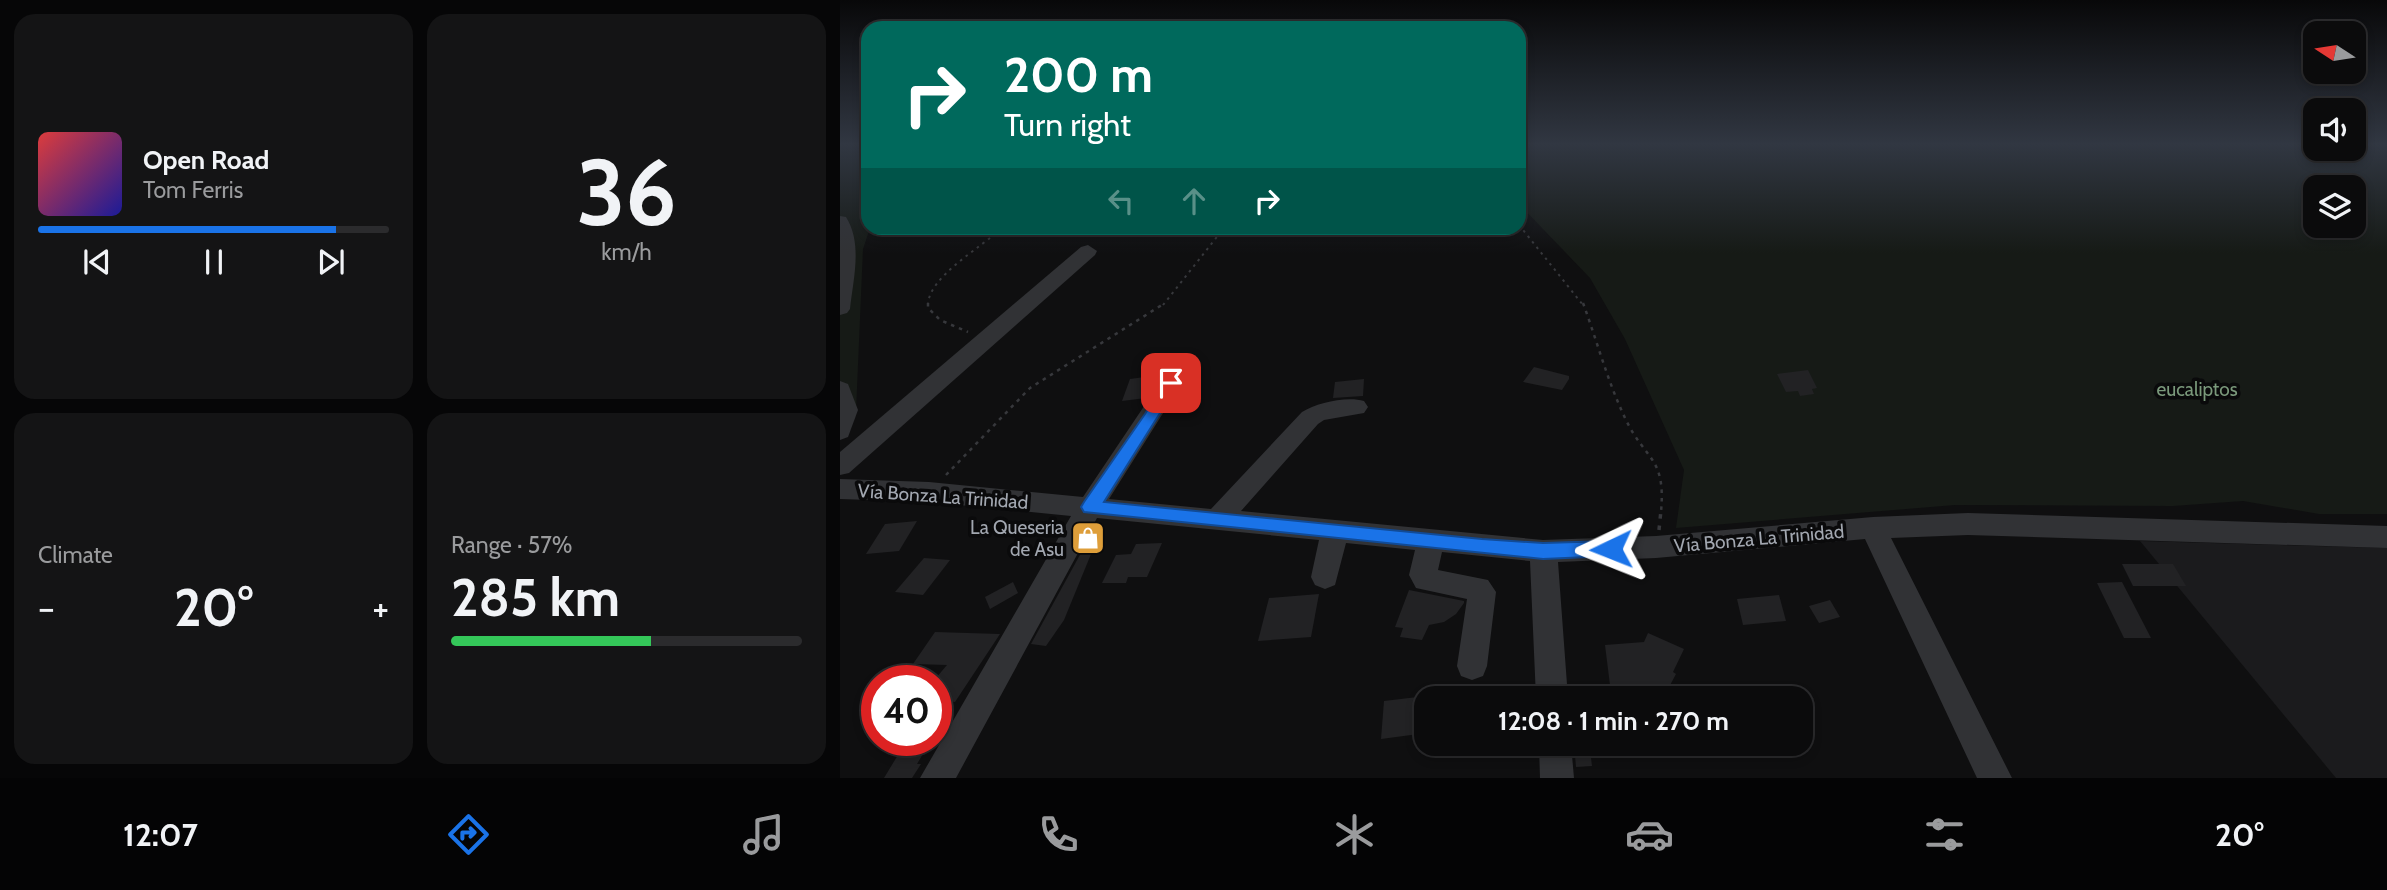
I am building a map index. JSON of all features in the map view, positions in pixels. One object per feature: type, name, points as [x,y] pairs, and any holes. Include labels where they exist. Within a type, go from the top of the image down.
[{"type":"street","points":[[840,221],[845,228],[846,248],[840,309]]},
{"type":"street","points":[[840,466],[1087,251]]},
{"type":"street","points":[[937,778],[1090,507],[1151,418],[1171,383]]},
{"type":"street","points":[[840,389],[846,410],[840,430]]},
{"type":"street","points":[[1218,519],[1310,418],[1318,413],[1356,407]]},
{"type":"street","name":"Vía Bonza La Trinidad","points":[[840,489],[929,492],[1543,551],[1656,547],[1873,528],[1968,524],[2387,537]]},
{"type":"street","points":[[1873,528],[1995,778]]},
{"type":"street","points":[[1325,577],[1335,530]]},
{"type":"street","points":[[1431,539],[1423,575],[1426,580],[1482,592],[1472,666]]},
{"type":"street","points":[[1543,551],[1551,686]]},
{"type":"street","points":[[1556,756],[1557,778]]},
{"type":"path","points":[[1526,233],[1581,299],[1626,421],[1657,466],[1663,490],[1656,547]]},
{"type":"path","points":[[987,337],[935,319],[927,309],[925,300],[930,288],[995,235]]},
{"type":"path","points":[[929,492],[1031,388],[1158,310],[1173,296],[1219,235]]},
{"type":"shaded area","points":[[2140,541],[2387,548],[2387,778],[2336,778]]},
{"type":"green space","points":[[840,180],[861,180],[861,235],[868,235],[863,249],[856,412],[840,426]]},
{"type":"green space","name":"eucaliptos","points":[[1526,180],[2303,180],[2303,238],[2366,238],[2366,180],[2387,180],[2387,514],[2319,514],[2243,501],[2173,506],[1955,505],[1676,528],[1684,470],[1625,339],[1590,278],[1526,211]]},
{"type":"building","points":[[1534,367],[1569,376],[1569,379],[1562,390],[1523,382]]},
{"type":"building","points":[[1808,370],[1817,388],[1812,389],[1814,394],[1800,396],[1798,391],[1786,392],[1777,374]]},
{"type":"building","points":[[1159,375],[1146,398],[1122,401],[1130,379]]},
{"type":"building","points":[[1364,379],[1363,396],[1333,398],[1335,382]]},
{"type":"building","points":[[917,521],[899,551],[866,554],[885,524]]},
{"type":"building","points":[[1098,537],[1064,620],[1046,646],[1031,644],[1087,542]]},
{"type":"building","points":[[1162,543],[1147,577],[1128,577],[1126,583],[1102,583],[1116,555],[1131,554],[1136,544]]},
{"type":"building","points":[[924,558],[950,560],[923,595],[895,592]]},
{"type":"building","points":[[2122,564],[2173,564],[2186,586],[2133,586]]},
{"type":"building","points":[[1013,582],[1018,593],[990,609],[985,597]]},
{"type":"building","points":[[2122,582],[2151,638],[2124,638],[2097,583]]},
{"type":"building","points":[[1409,590],[1464,603],[1456,614],[1444,622],[1429,625],[1422,640],[1400,637],[1403,628],[1395,627]]},
{"type":"building","points":[[1319,594],[1311,637],[1258,641],[1269,598]]},
{"type":"building","points":[[1779,595],[1786,621],[1743,625],[1737,599]]},
{"type":"building","points":[[1830,600],[1840,617],[1819,623],[1809,606]]},
{"type":"building","points":[[935,632],[1000,634],[955,702],[952,702],[952,665],[913,664]]},
{"type":"building","points":[[1648,633],[1684,649],[1670,686],[1610,686],[1605,645],[1644,642]]},
{"type":"building","points":[[1414,697],[1414,735],[1381,739],[1384,701]]},
{"type":"building","points":[[897,756],[922,756],[917,764],[921,764],[912,778],[884,778]]},
{"type":"building","points":[[1575,756],[1606,756],[1591,758],[1592,766],[1576,767]]},
{"type":"place","name":"La Queseria de Asu","points":[[1088,538]]},
{"type":"route","points":[[1171,383],[1151,418],[1090,507],[1543,551],[1611,549]]}]
